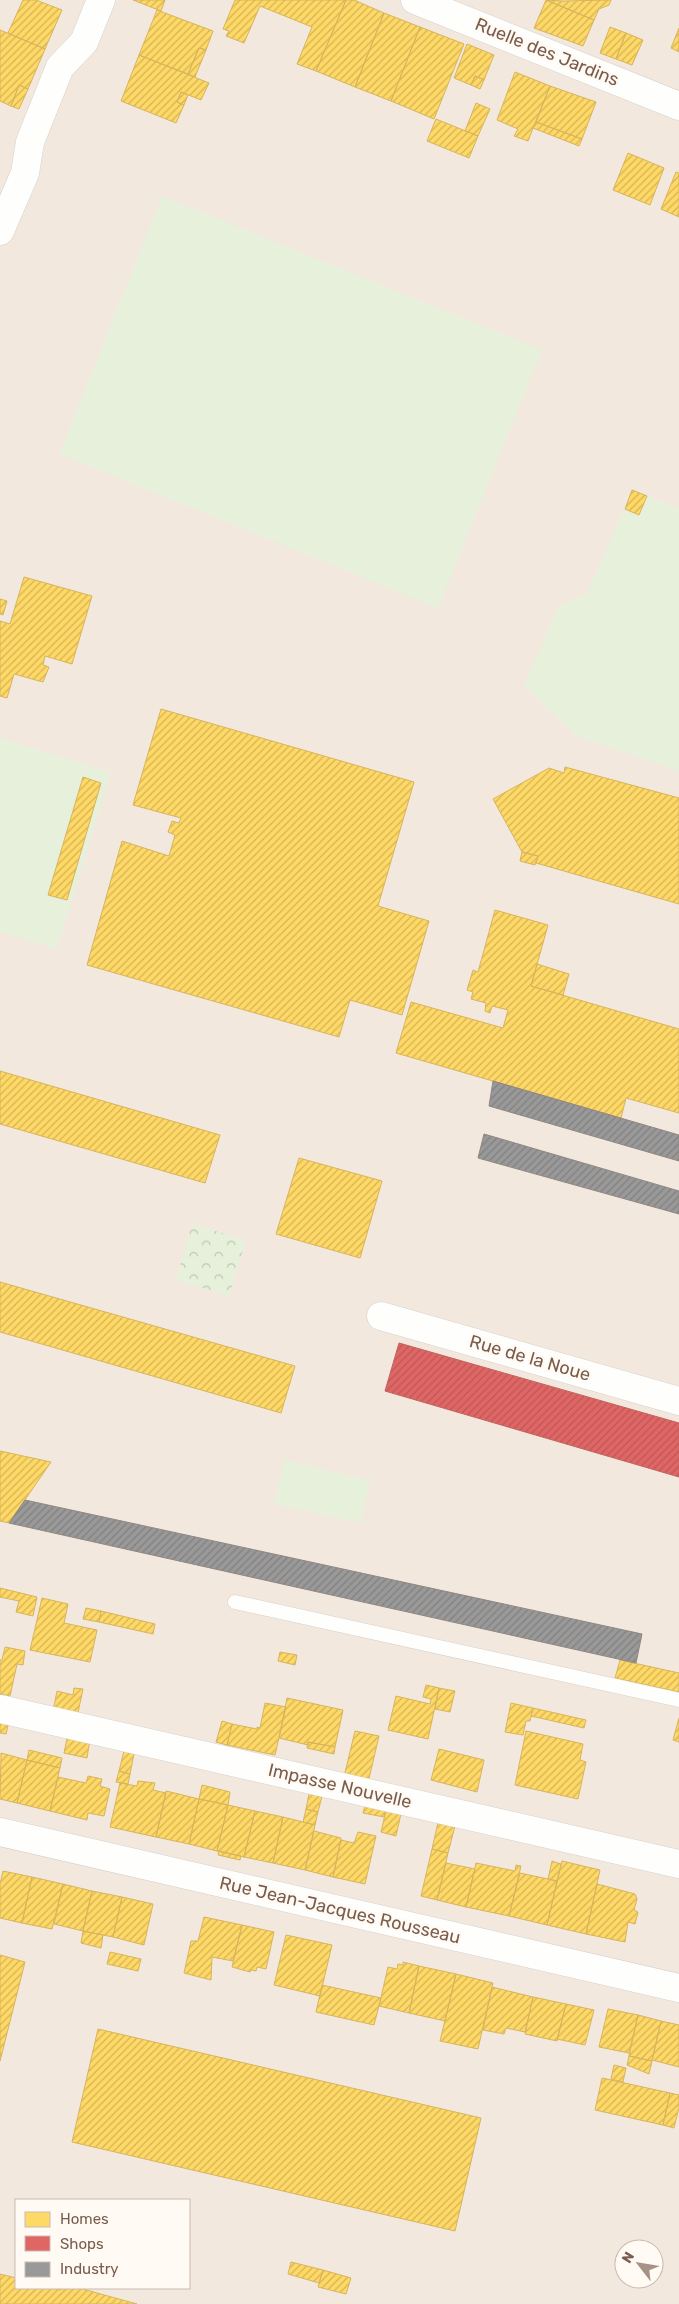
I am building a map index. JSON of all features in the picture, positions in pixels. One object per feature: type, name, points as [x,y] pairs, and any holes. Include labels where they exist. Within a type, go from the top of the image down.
[{"type":"street","points":[[0,231],[25,173],[30,142],[60,67],[84,42],[101,0]]},
{"type":"street","name":"Ruelle des Jardins","points":[[415,0],[679,106]]},
{"type":"street","name":"Rue de la Noue","points":[[381,1316],[679,1401]]},
{"type":"street","name":"Impasse Nouvelle","points":[[0,1709],[679,1864]]},
{"type":"street","name":"Rue Jean-Jacques Rousseau","points":[[0,1832],[679,1988]]},
{"type":"lane","points":[[235,1602],[679,1700]]},
{"type":"shaded area","points":[[0,0],[679,0],[679,2304],[0,2304]]},
{"type":"green space","points":[[162,196],[542,350],[438,608],[59,454]]},
{"type":"green space","points":[[632,490],[679,508],[679,771],[576,736],[524,685],[559,606],[587,594]]},
{"type":"green space","points":[[0,738],[111,772],[57,949],[0,932]]},
{"type":"green space","points":[[192,1224],[246,1240],[229,1296],[176,1280]]},
{"type":"green space","points":[[284,1460],[370,1480],[361,1523],[274,1504]]},
{"type":"building: Homes","points":[[23,0],[36,0],[62,10],[45,49],[8,33]]},
{"type":"building: Homes","points":[[133,0],[165,0],[161,11]]},
{"type":"building: Homes","points":[[235,0],[346,0],[316,71],[297,64],[312,27],[260,6],[244,43],[226,36],[229,31],[223,29]]},
{"type":"building: Homes","points":[[346,0],[354,0],[384,13],[355,87],[316,71]]},
{"type":"building: Homes","points":[[546,0],[611,0],[609,5],[599,9],[594,20]]},
{"type":"building: Homes","points":[[546,0],[594,20],[583,46],[534,28]]},
{"type":"building: Homes","points":[[157,10],[213,31],[206,50],[199,48],[188,74],[139,55]]},
{"type":"building: Homes","points":[[384,13],[420,27],[391,101],[355,87]]},
{"type":"building: Homes","points":[[420,27],[464,44],[434,119],[391,101]]},
{"type":"building: Homes","points":[[610,27],[626,33],[616,59],[600,53]]},
{"type":"building: Homes","points":[[679,28],[679,52],[671,48]]},
{"type":"building: Homes","points":[[0,30],[45,49],[28,89],[19,85],[11,106],[0,101]]},
{"type":"building: Homes","points":[[626,33],[643,40],[632,65],[616,59]]},
{"type":"building: Homes","points":[[467,44],[494,55],[484,80],[475,76],[471,85],[454,78]]},
{"type":"building: Homes","points":[[199,48],[206,50],[195,77],[188,74]]},
{"type":"building: Homes","points":[[139,55],[209,83],[201,100],[181,92],[177,102],[184,105],[176,123],[121,101]]},
{"type":"building: Homes","points":[[515,72],[550,86],[528,141],[514,136],[518,129],[497,120]]},
{"type":"building: Homes","points":[[475,76],[484,80],[480,89],[471,85]]},
{"type":"building: Homes","points":[[19,85],[28,89],[19,109],[11,106]]},
{"type":"building: Homes","points":[[550,86],[596,102],[582,139],[536,122]]},
{"type":"building: Homes","points":[[181,92],[188,95],[184,105],[177,102]]},
{"type":"building: Homes","points":[[476,103],[490,109],[478,136],[465,131]]},
{"type":"building: Homes","points":[[436,119],[478,136],[469,158],[427,141]]},
{"type":"building: Homes","points":[[536,122],[582,139],[579,146],[533,128]]},
{"type":"building: Homes","points":[[628,153],[664,168],[650,205],[613,190]]},
{"type":"building: Homes","points":[[676,172],[679,173],[679,217],[661,209]]},
{"type":"building: Homes","points":[[632,490],[647,496],[639,515],[625,509]]},
{"type":"building: Homes","points":[[24,577],[92,596],[72,664],[45,656],[43,665],[49,667],[43,682],[14,674],[7,698],[0,696],[0,621],[10,624]]},
{"type":"building: Homes","points":[[0,599],[7,601],[3,615],[0,614]]},
{"type":"building: Homes","points":[[161,709],[414,782],[378,906],[429,921],[402,1015],[350,1000],[339,1037],[87,965],[122,841],[169,856],[175,835],[168,832],[172,821],[179,823],[181,818],[133,805]]},
{"type":"building: Homes","points":[[565,767],[679,798],[679,904],[536,863],[538,856],[522,852],[493,799],[549,768],[564,773]]},
{"type":"building: Homes","points":[[83,777],[101,783],[67,900],[48,895]]},
{"type":"building: Homes","points":[[522,852],[538,856],[535,865],[520,861]]},
{"type":"building: Homes","points":[[495,910],[548,925],[531,986],[679,1029],[679,1113],[626,1098],[621,1118],[396,1053],[411,1002],[503,1028],[508,1010],[492,1006],[490,1013],[485,1011],[486,1003],[471,999],[473,992],[467,990],[473,970],[478,972]]},
{"type":"building: Homes","points":[[537,964],[569,974],[563,995],[531,986]]},
{"type":"building: Homes","points":[[0,1071],[220,1135],[205,1183],[0,1124]]},
{"type":"building: Homes","points":[[299,1158],[382,1181],[360,1258],[276,1234]]},
{"type":"building: Homes","points":[[0,1282],[295,1366],[281,1413],[0,1332]]},
{"type":"building: Homes","points":[[0,1451],[51,1462],[9,1523],[0,1521]]},
{"type":"building: Homes","points":[[0,1588],[37,1597],[33,1616],[16,1612],[19,1601],[0,1597]]},
{"type":"building: Homes","points":[[42,1598],[68,1604],[64,1623],[97,1630],[90,1662],[30,1650]]},
{"type":"building: Homes","points":[[86,1608],[101,1611],[99,1622],[83,1619]]},
{"type":"building: Homes","points":[[101,1611],[155,1624],[153,1634],[99,1622]]},
{"type":"building: Homes","points":[[5,1647],[25,1651],[23,1665],[17,1664],[10,1696],[0,1694],[0,1660],[2,1660]]},
{"type":"building: Homes","points":[[280,1652],[297,1655],[295,1665],[278,1661]]},
{"type":"building: Homes","points":[[620,1660],[679,1673],[679,1692],[615,1678]]},
{"type":"building: Homes","points":[[426,1685],[439,1688],[428,1739],[388,1730],[396,1696],[430,1704],[431,1699],[423,1697]]},
{"type":"building: Homes","points":[[74,1688],[83,1689],[76,1722],[52,1716],[57,1691],[73,1695]]},
{"type":"building: Homes","points":[[439,1688],[455,1691],[450,1712],[435,1709]]},
{"type":"building: Homes","points":[[287,1698],[343,1710],[335,1747],[308,1742],[308,1745],[279,1738]]},
{"type":"building: Homes","points":[[265,1703],[286,1707],[275,1755],[227,1745],[232,1724],[260,1728]]},
{"type":"building: Homes","points":[[511,1703],[533,1708],[530,1721],[526,1721],[523,1735],[505,1732]]},
{"type":"building: Homes","points":[[533,1708],[586,1720],[584,1728],[531,1716]]},
{"type":"building: Homes","points":[[679,1718],[679,1742],[673,1740]]},
{"type":"building: Homes","points":[[0,1719],[9,1721],[6,1734],[0,1733]]},
{"type":"building: Homes","points":[[222,1721],[232,1724],[227,1745],[216,1742]]},
{"type":"building: Homes","points":[[355,1731],[379,1736],[367,1787],[343,1781]]},
{"type":"building: Homes","points":[[526,1731],[583,1744],[580,1760],[586,1762],[578,1799],[515,1785]]},
{"type":"building: Homes","points":[[68,1734],[90,1739],[87,1758],[64,1753]]},
{"type":"building: Homes","points":[[308,1742],[335,1747],[334,1754],[307,1748]]},
{"type":"building: Homes","points":[[125,1747],[135,1749],[130,1774],[119,1771]]},
{"type":"building: Homes","points":[[439,1749],[484,1760],[477,1792],[431,1780]]},
{"type":"building: Homes","points":[[29,1750],[62,1758],[60,1768],[27,1760]]},
{"type":"building: Homes","points":[[1,1753],[27,1760],[17,1803],[0,1799]]},
{"type":"building: Homes","points":[[27,1760],[60,1768],[50,1811],[17,1803]]},
{"type":"building: Homes","points":[[119,1771],[130,1774],[128,1784],[116,1782]]},
{"type":"building: Homes","points":[[88,1776],[102,1779],[100,1786],[110,1789],[104,1816],[88,1813],[87,1820],[50,1811],[58,1777],[86,1783]]},
{"type":"building: Homes","points":[[138,1781],[155,1783],[153,1790],[166,1793],[156,1837],[110,1827],[120,1783],[137,1786]]},
{"type":"building: Homes","points":[[202,1785],[230,1792],[228,1805],[199,1799]]},
{"type":"building: Homes","points":[[310,1789],[323,1792],[318,1812],[306,1809]]},
{"type":"building: Homes","points":[[166,1791],[199,1799],[189,1844],[156,1837]]},
{"type":"building: Homes","points":[[199,1799],[228,1805],[217,1851],[189,1844]]},
{"type":"building: Homes","points":[[366,1802],[387,1806],[384,1817],[363,1813]]},
{"type":"building: Homes","points":[[228,1805],[255,1811],[244,1857],[217,1851]]},
{"type":"building: Homes","points":[[387,1806],[402,1809],[396,1836],[381,1832]]},
{"type":"building: Homes","points":[[306,1809],[318,1812],[315,1825],[303,1822]]},
{"type":"building: Homes","points":[[255,1811],[283,1817],[273,1863],[244,1857]]},
{"type":"building: Homes","points":[[283,1817],[315,1825],[305,1870],[273,1863]]},
{"type":"building: Homes","points":[[439,1818],[456,1822],[448,1853],[432,1849]]},
{"type":"building: Homes","points":[[314,1831],[341,1838],[333,1877],[305,1870]]},
{"type":"building: Homes","points":[[358,1832],[376,1836],[365,1884],[333,1877],[341,1840],[354,1843]]},
{"type":"building: Homes","points":[[432,1849],[448,1853],[437,1900],[421,1896]]},
{"type":"building: Homes","points":[[219,1851],[241,1856],[240,1860],[218,1855]]},
{"type":"building: Homes","points":[[552,1861],[561,1864],[557,1881],[548,1879]]},
{"type":"building: Homes","points":[[562,1861],[600,1870],[586,1934],[547,1925]]},
{"type":"building: Homes","points":[[446,1863],[475,1869],[466,1907],[437,1900]]},
{"type":"building: Homes","points":[[476,1863],[515,1871],[516,1865],[521,1866],[509,1916],[466,1907]]},
{"type":"building: Homes","points":[[3,1871],[32,1877],[22,1923],[0,1918],[0,1884]]},
{"type":"building: Homes","points":[[520,1873],[557,1881],[547,1925],[509,1916]]},
{"type":"building: Homes","points":[[32,1877],[63,1884],[52,1929],[22,1923]]},
{"type":"building: Homes","points":[[63,1884],[92,1891],[83,1931],[54,1924]]},
{"type":"building: Homes","points":[[597,1884],[635,1894],[637,1899],[634,1910],[638,1912],[635,1924],[628,1922],[625,1942],[586,1934]]},
{"type":"building: Homes","points":[[92,1891],[122,1897],[113,1937],[83,1931]]},
{"type":"building: Homes","points":[[122,1897],[153,1904],[144,1945],[113,1937]]},
{"type":"building: Homes","points":[[204,1917],[242,1925],[233,1961],[212,1957],[211,1980],[184,1973],[191,1941],[198,1941]]},
{"type":"building: Homes","points":[[242,1925],[274,1932],[266,1969],[257,1967],[256,1971],[251,1970],[250,1972],[232,1967]]},
{"type":"building: Homes","points":[[83,1931],[103,1935],[101,1948],[81,1943]]},
{"type":"building: Homes","points":[[286,1935],[332,1945],[320,1996],[274,1985]]},
{"type":"building: Homes","points":[[110,1952],[141,1959],[138,1971],[107,1964]]},
{"type":"building: Homes","points":[[0,1955],[25,1962],[0,2061]]},
{"type":"building: Homes","points":[[403,1962],[419,1966],[409,2013],[379,2006],[388,1967],[397,1969],[398,1964],[403,1965]]},
{"type":"building: Homes","points":[[419,1966],[456,1974],[445,2021],[409,2013]]},
{"type":"building: Homes","points":[[456,1974],[493,1983],[478,2049],[440,2041]]},
{"type":"building: Homes","points":[[322,1985],[381,1998],[374,2025],[316,2012]]},
{"type":"building: Homes","points":[[492,1987],[533,1997],[525,2032],[506,2028],[504,2034],[483,2030]]},
{"type":"building: Homes","points":[[533,1997],[566,2004],[557,2041],[525,2034]]},
{"type":"building: Homes","points":[[566,2004],[594,2010],[585,2045],[557,2039]]},
{"type":"building: Homes","points":[[608,2009],[638,2015],[629,2053],[599,2047]]},
{"type":"building: Homes","points":[[638,2015],[661,2021],[652,2061],[629,2056]]},
{"type":"building: Homes","points":[[661,2021],[679,2025],[679,2067],[652,2060]]},
{"type":"building: Homes","points":[[98,2029],[481,2118],[455,2231],[72,2142]]},
{"type":"building: Homes","points":[[629,2056],[652,2061],[649,2074],[627,2065]]},
{"type":"building: Homes","points":[[614,2065],[626,2068],[623,2082],[611,2079]]},
{"type":"building: Homes","points":[[602,2078],[670,2093],[663,2125],[595,2110]]},
{"type":"building: Homes","points":[[670,2093],[679,2095],[679,2108],[674,2128],[663,2125]]},
{"type":"building: Homes","points":[[291,2262],[323,2270],[319,2283],[288,2274]]},
{"type":"building: Homes","points":[[323,2270],[351,2278],[346,2294],[318,2287]]},
{"type":"building: Homes","points":[[0,2274],[15,2278],[15,2289],[83,2289],[137,2304],[0,2304]]},
{"type":"building: Shops","points":[[399,1343],[679,1423],[679,1477],[385,1391]]},
{"type":"building: Industry","points":[[493,1081],[679,1135],[679,1161],[489,1106]]},
{"type":"building: Industry","points":[[484,1134],[679,1191],[679,1214],[478,1158]]},
{"type":"building: Industry","points":[[25,1500],[642,1634],[636,1663],[9,1523]]}]
